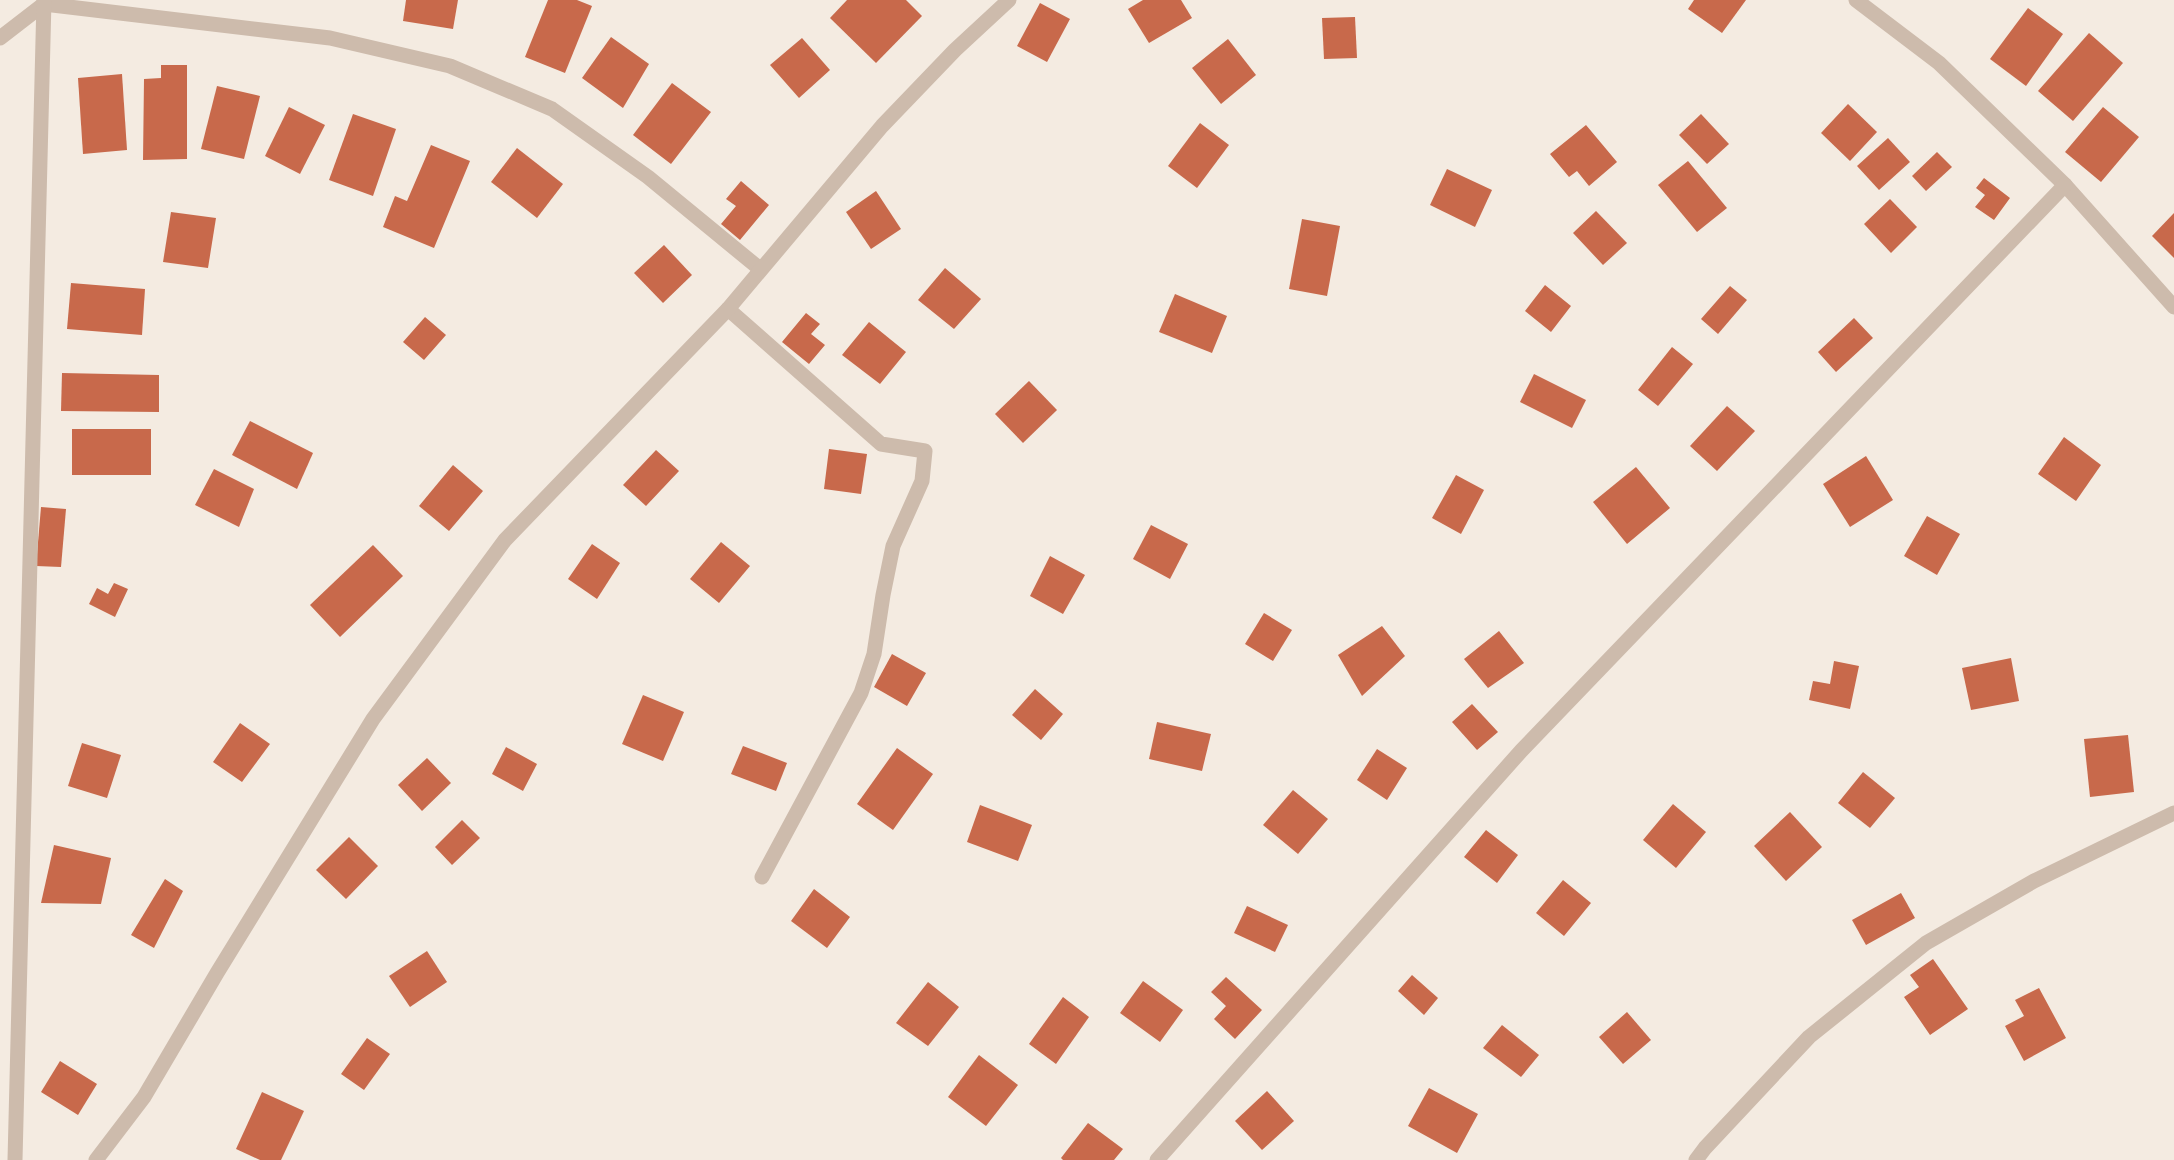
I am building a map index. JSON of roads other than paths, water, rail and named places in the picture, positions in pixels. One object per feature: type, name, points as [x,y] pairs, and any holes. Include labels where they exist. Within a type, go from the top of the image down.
[{"type":"street","points":[[96,1160],[144,1097],[217,973],[373,719],[505,540],[728,309],[882,126],[956,50],[1009,0]]},
{"type":"street","points":[[1856,0],[1939,63],[2065,185],[2174,307]]},
{"type":"street","points":[[0,38],[44,2],[330,38],[450,66],[552,109],[648,177],[760,269]]},
{"type":"street","points":[[15,1160],[44,2]]},
{"type":"street","points":[[1157,1160],[1521,751],[2065,185]]},
{"type":"street","points":[[728,309],[881,444],[925,452],[922,481],[893,546],[874,654],[861,693],[762,877]]},
{"type":"street","points":[[1696,1160],[1809,1036],[1926,943],[2034,881],[2174,813]]}]
